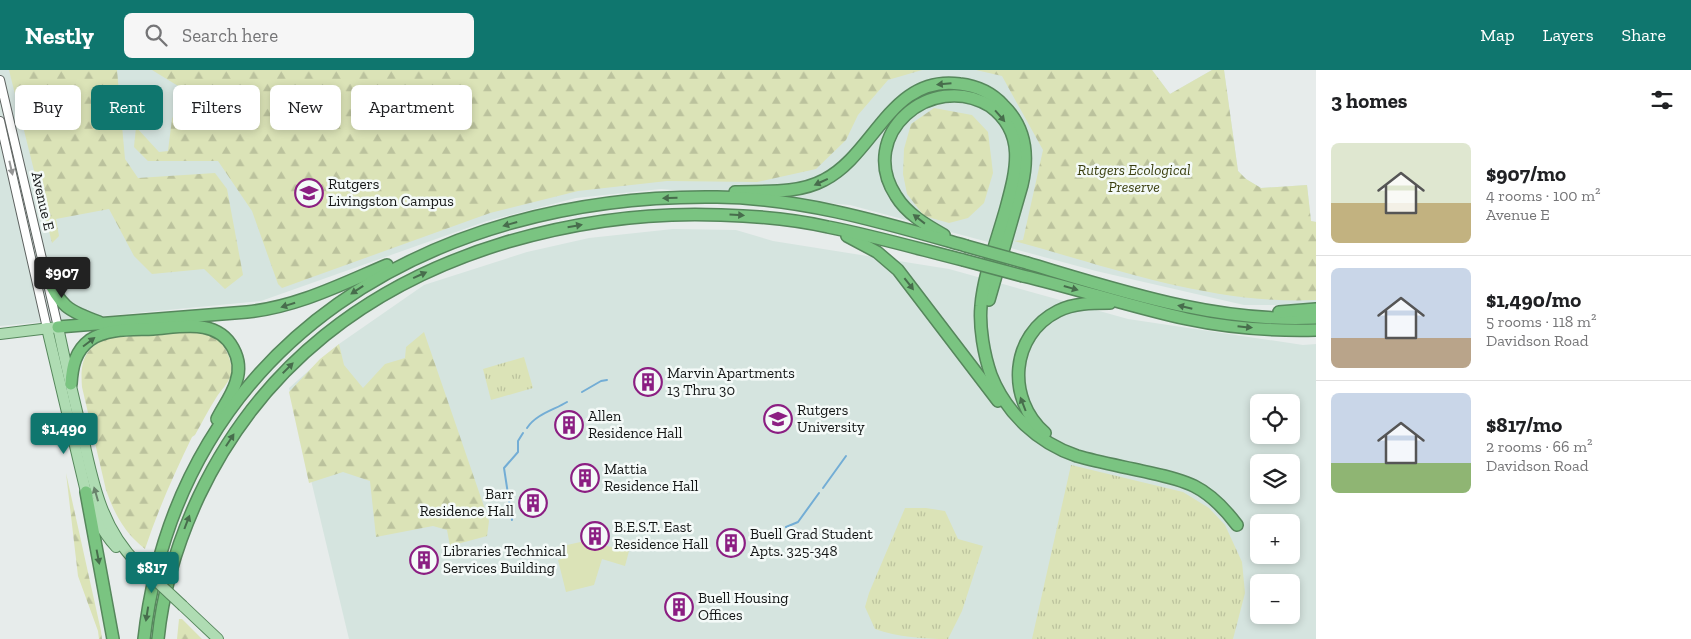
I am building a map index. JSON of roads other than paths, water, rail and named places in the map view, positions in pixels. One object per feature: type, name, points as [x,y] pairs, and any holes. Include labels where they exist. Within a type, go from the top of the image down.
[{"type":"highway","points":[[719,197],[730,192],[790,190],[816,185],[846,166],[893,109],[913,93],[944,83],[966,84],[983,90],[997,98],[1014,117],[1024,140],[1026,161],[1025,172],[1012,221],[982,321]]},
{"type":"highway","points":[[964,245],[930,227],[903,205],[891,187],[885,163],[888,136],[898,119],[920,101],[948,93],[972,96],[988,105],[1007,124],[1016,147],[1015,175],[986,280],[981,306],[987,362],[997,388],[1009,408],[1035,434],[1067,452],[1088,459],[1162,475],[1184,482],[1210,496],[1237,525]]},
{"type":"highway","points":[[144,639],[154,576],[166,536],[187,484],[211,439],[233,406],[253,382],[310,325],[359,288],[393,269],[432,251],[506,225],[559,212],[624,201],[657,198],[719,197],[782,202],[836,211],[1162,301],[1233,315],[1316,318]]},
{"type":"highway","points":[[158,638],[167,587],[179,545],[190,514],[207,478],[227,444],[262,395],[291,364],[338,324],[374,299],[420,275],[481,251],[547,231],[601,221],[653,215],[719,214],[772,218],[828,226],[1186,319],[1261,329],[1316,330]]},
{"type":"highway","points":[[828,226],[877,252],[889,261],[906,280],[1000,404],[1009,408]]},
{"type":"highway","points":[[52,328],[247,312],[279,307],[326,290],[410,255],[432,251]]},
{"type":"highway","points":[[46,275],[52,289],[65,306],[75,313],[103,324]]},
{"type":"highway","points":[[1067,452],[1040,429],[1025,409],[1021,400],[1018,382],[1019,364],[1022,354],[1028,339],[1038,326],[1055,312],[1071,306],[1089,303],[1124,303]]},
{"type":"highway","points":[[1233,315],[1247,312],[1274,313],[1316,309]]},
{"type":"highway","points":[[71,384],[72,371],[78,352],[86,343],[99,335],[113,332],[192,326],[211,329],[229,342],[236,354],[238,367],[235,386],[212,428],[211,439]]},
{"type":"highway","points":[[86,492],[113,639]]},
{"type":"main road","points":[[0,334],[52,328]]},
{"type":"main road","points":[[52,328],[71,384],[98,500],[108,523],[126,552],[218,639]]},
{"type":"main road","points":[[52,328],[86,492],[95,517],[104,532],[116,547],[126,552]]},
{"type":"street","name":"Avenue E","points":[[0,80],[46,275],[52,328]]},
{"type":"street","name":"Avenue E","points":[[0,121],[52,328]]},
{"type":"waterway","points":[[582,392],[601,381],[607,380]]},
{"type":"waterway","points":[[527,428],[535,419],[567,402]]},
{"type":"waterway","points":[[512,520],[504,468],[518,452],[518,441],[523,433]]},
{"type":"waterway","points":[[823,488],[846,456]]},
{"type":"waterway","points":[[786,527],[798,522],[819,493]]},
{"type":"waterway","points":[[772,531],[781,530]]},
{"type":"place","name":"Rutgers Livingston Campus","points":[[309,193]]},
{"type":"place","name":"Marvin Apartments 13 Thru 30","points":[[648,382]]},
{"type":"place","name":"Rutgers University","points":[[778,419]]},
{"type":"place","name":"Allen Residence Hall","points":[[569,425]]},
{"type":"place","name":"Mattia Residence Hall","points":[[585,478]]},
{"type":"place","name":"Barr Residence Hall","points":[[533,503]]},
{"type":"place","name":"B.E.S.T. East Residence Hall","points":[[595,536]]},
{"type":"place","name":"Buell Grad Student Apts. 325-348","points":[[731,543]]},
{"type":"place","name":"Libraries Technical Services Building","points":[[424,560]]},
{"type":"place","name":"Buell Housing Offices","points":[[679,607]]},
{"type":"park label","name":"Rutgers Ecological Preserve","points":[[1134,178]]}]
